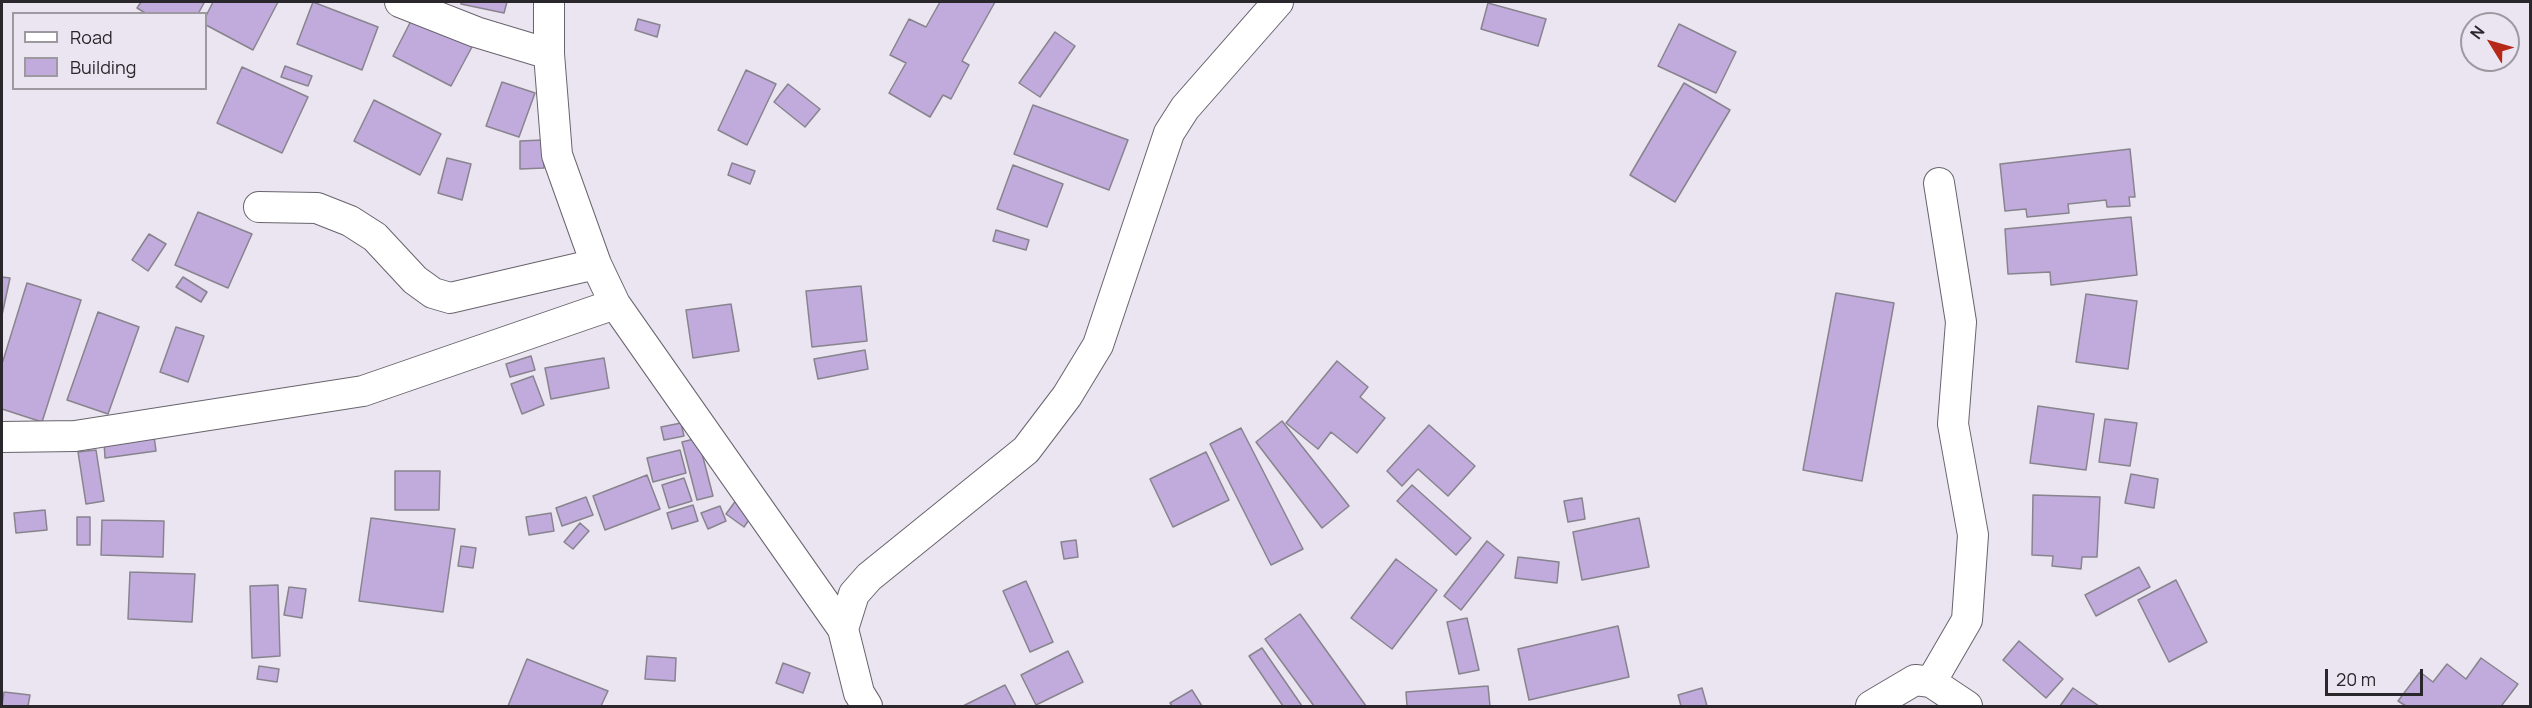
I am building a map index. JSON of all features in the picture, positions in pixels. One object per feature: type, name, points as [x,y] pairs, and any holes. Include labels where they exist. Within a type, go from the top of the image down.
[{"type":"street","points":[[400,2],[476,32],[549,54]]},
{"type":"street","points":[[549,2],[549,54],[557,155],[596,264],[615,304],[843,629],[859,693],[867,706]]},
{"type":"street","points":[[843,629],[854,594],[869,577],[1026,450],[1067,396],[1098,345],[1169,133],[1185,108],[1278,2]]},
{"type":"street","points":[[1931,682],[1967,620],[1973,535],[1953,424],[1961,322],[1939,183]]},
{"type":"street","points":[[259,207],[317,208],[350,221],[375,237],[415,280],[433,293],[450,298],[596,264]]},
{"type":"street","points":[[2,437],[75,436],[363,391],[615,304]]},
{"type":"street","points":[[1871,706],[1915,680],[1931,682],[1967,706]]},
{"type":"building","points":[[141,2],[204,3],[199,12],[144,12],[137,8]]},
{"type":"building","points":[[213,2],[278,2],[253,50],[207,26],[207,14]]},
{"type":"building","points":[[313,2],[378,27],[362,70],[297,44]]},
{"type":"building","points":[[461,2],[507,2],[504,13],[461,4]]},
{"type":"building","points":[[940,2],[995,2],[962,61],[969,65],[951,99],[943,95],[930,117],[889,93],[906,63],[890,55],[909,19],[926,27]]},
{"type":"building","points":[[1488,3],[1546,19],[1538,46],[1481,29]]},
{"type":"building","points":[[414,15],[473,45],[451,86],[393,56]]},
{"type":"building","points":[[638,19],[660,25],[657,37],[635,30]]},
{"type":"building","points":[[1679,24],[1736,52],[1716,93],[1658,66]]},
{"type":"building","points":[[1055,32],[1075,46],[1040,97],[1019,83]]},
{"type":"building","points":[[285,66],[312,76],[308,86],[281,77]]},
{"type":"building","points":[[242,67],[308,97],[282,153],[217,123]]},
{"type":"building","points":[[746,70],[776,84],[747,145],[718,130]]},
{"type":"building","points":[[502,82],[535,93],[519,137],[486,126]]},
{"type":"building","points":[[1684,83],[1730,110],[1675,202],[1630,175]]},
{"type":"building","points":[[788,84],[820,109],[805,127],[774,102]]},
{"type":"building","points":[[374,100],[441,134],[420,175],[354,141]]},
{"type":"building","points":[[1033,105],[1128,140],[1109,190],[1014,154]]},
{"type":"building","points":[[543,140],[544,168],[520,169],[520,141]]},
{"type":"building","points":[[2130,149],[2135,197],[2129,197],[2130,206],[2107,207],[2106,200],[2068,204],[2069,213],[2027,217],[2026,209],[2005,211],[2000,164]]},
{"type":"building","points":[[447,158],[471,164],[462,200],[438,193]]},
{"type":"building","points":[[732,163],[755,171],[750,184],[728,175]]},
{"type":"building","points":[[1013,165],[1063,184],[1047,227],[997,209]]},
{"type":"building","points":[[198,212],[252,234],[228,288],[175,265]]},
{"type":"building","points":[[2131,217],[2137,275],[2051,285],[2050,272],[2008,274],[2005,229]]},
{"type":"building","points":[[996,230],[1029,240],[1026,250],[993,241]]},
{"type":"building","points":[[149,234],[166,244],[148,271],[132,260]]},
{"type":"building","points":[[2,277],[10,278],[2,315]]},
{"type":"building","points":[[183,277],[207,292],[201,302],[176,287]]},
{"type":"building","points":[[27,283],[81,300],[42,422],[2,409],[2,364]]},
{"type":"building","points":[[861,286],[867,341],[812,347],[806,291]]},
{"type":"building","points":[[1836,293],[1894,303],[1862,481],[1803,470]]},
{"type":"building","points":[[2086,294],[2137,301],[2128,369],[2076,362]]},
{"type":"building","points":[[731,304],[739,351],[693,358],[686,310]]},
{"type":"building","points":[[98,312],[139,327],[108,414],[67,400]]},
{"type":"building","points":[[176,327],[204,336],[188,382],[160,372]]},
{"type":"building","points":[[865,350],[868,369],[818,379],[814,359]]},
{"type":"building","points":[[531,356],[535,370],[510,377],[506,364]]},
{"type":"building","points":[[604,358],[609,388],[551,399],[545,368]]},
{"type":"building","points":[[1337,361],[1368,387],[1360,397],[1385,418],[1357,453],[1331,432],[1318,449],[1286,423]]},
{"type":"building","points":[[533,376],[544,405],[522,414],[511,384]]},
{"type":"building","points":[[2038,406],[2094,414],[2086,470],[2030,463]]},
{"type":"building","points":[[2105,419],[2137,423],[2130,466],[2099,462]]},
{"type":"building","points":[[1282,421],[1349,506],[1322,528],[1256,442]]},
{"type":"building","points":[[681,423],[684,436],[664,440],[661,427]]},
{"type":"building","points":[[1429,425],[1475,466],[1448,496],[1418,469],[1402,486],[1387,471]]},
{"type":"building","points":[[1241,428],[1303,549],[1271,565],[1210,444]]},
{"type":"building","points":[[154,436],[156,451],[105,458],[104,442]]},
{"type":"building","points":[[698,438],[713,496],[697,500],[682,442]]},
{"type":"building","points":[[96,450],[104,501],[86,504],[78,452]]},
{"type":"building","points":[[680,450],[686,473],[653,482],[647,458]]},
{"type":"building","points":[[1206,452],[1229,500],[1173,527],[1150,479]]},
{"type":"building","points":[[395,471],[440,471],[439,510],[395,510]]},
{"type":"building","points":[[2131,474],[2158,479],[2154,508],[2125,503]]},
{"type":"building","points":[[647,475],[660,509],[605,530],[593,496]]},
{"type":"building","points":[[684,478],[692,501],[669,508],[662,485]]},
{"type":"building","points":[[1412,485],[1471,538],[1456,555],[1397,501]]},
{"type":"building","points":[[2033,495],[2100,497],[2097,557],[2082,557],[2081,569],[2052,566],[2053,556],[2032,555]]},
{"type":"building","points":[[586,497],[593,515],[562,526],[556,508]]},
{"type":"building","points":[[1582,498],[1585,519],[1568,522],[1564,501]]},
{"type":"building","points":[[737,499],[755,511],[744,527],[726,514]]},
{"type":"building","points":[[693,505],[698,521],[672,529],[667,513]]},
{"type":"building","points":[[720,506],[726,521],[708,529],[701,513]]},
{"type":"building","points":[[45,510],[47,530],[16,533],[14,513]]},
{"type":"building","points":[[551,513],[554,531],[529,535],[526,517]]},
{"type":"building","points":[[77,517],[90,517],[90,545],[77,545]]},
{"type":"building","points":[[371,518],[455,529],[443,612],[359,601]]},
{"type":"building","points":[[1639,518],[1649,567],[1582,580],[1573,532]]},
{"type":"building","points":[[102,520],[164,521],[163,557],[101,555]]},
{"type":"building","points":[[580,523],[589,531],[573,549],[564,542]]},
{"type":"building","points":[[1076,540],[1078,557],[1064,559],[1061,542]]},
{"type":"building","points":[[1487,541],[1504,555],[1461,610],[1444,596]]},
{"type":"building","points":[[461,546],[476,548],[473,568],[458,566]]},
{"type":"building","points":[[1518,557],[1559,562],[1557,583],[1515,578]]},
{"type":"building","points":[[1396,559],[1437,590],[1392,649],[1351,618]]},
{"type":"building","points":[[2139,567],[2150,587],[2096,616],[2085,595]]},
{"type":"building","points":[[130,572],[195,574],[192,622],[128,619]]},
{"type":"building","points":[[2176,580],[2207,642],[2169,662],[2138,600]]},
{"type":"building","points":[[1026,581],[1053,642],[1030,652],[1003,591]]},
{"type":"building","points":[[278,585],[280,656],[252,658],[250,586]]},
{"type":"building","points":[[289,587],[306,589],[302,618],[284,615]]},
{"type":"building","points":[[1300,614],[1366,706],[1314,706],[1265,639]]},
{"type":"building","points":[[1467,618],[1479,670],[1459,674],[1447,622]]},
{"type":"building","points":[[1618,626],[1629,677],[1529,700],[1518,649]]},
{"type":"building","points":[[2019,641],[2063,679],[2046,698],[2003,660]]},
{"type":"building","points":[[1262,648],[1302,706],[1283,706],[1249,656]]},
{"type":"building","points":[[1068,651],[1083,682],[1036,705],[1021,675]]},
{"type":"building","points":[[647,656],[676,658],[675,681],[645,679]]},
{"type":"building","points":[[2481,658],[2518,684],[2503,706],[2406,706],[2398,701],[2420,672],[2433,682],[2447,664],[2466,679]]},
{"type":"building","points":[[527,659],[608,691],[601,706],[508,706]]},
{"type":"building","points":[[783,663],[810,673],[803,693],[776,683]]},
{"type":"building","points":[[259,666],[279,669],[277,682],[257,679]]},
{"type":"building","points":[[1005,685],[1016,706],[963,706]]},
{"type":"building","points":[[1488,686],[1490,706],[1407,706],[1406,692]]},
{"type":"building","points":[[1702,688],[1707,706],[1681,706],[1678,695]]},
{"type":"building","points":[[2073,688],[2099,706],[2060,706]]},
{"type":"building","points":[[1192,690],[1202,706],[1172,706],[1170,703]]},
{"type":"building","points":[[4,692],[30,695],[28,706],[2,706]]}]
